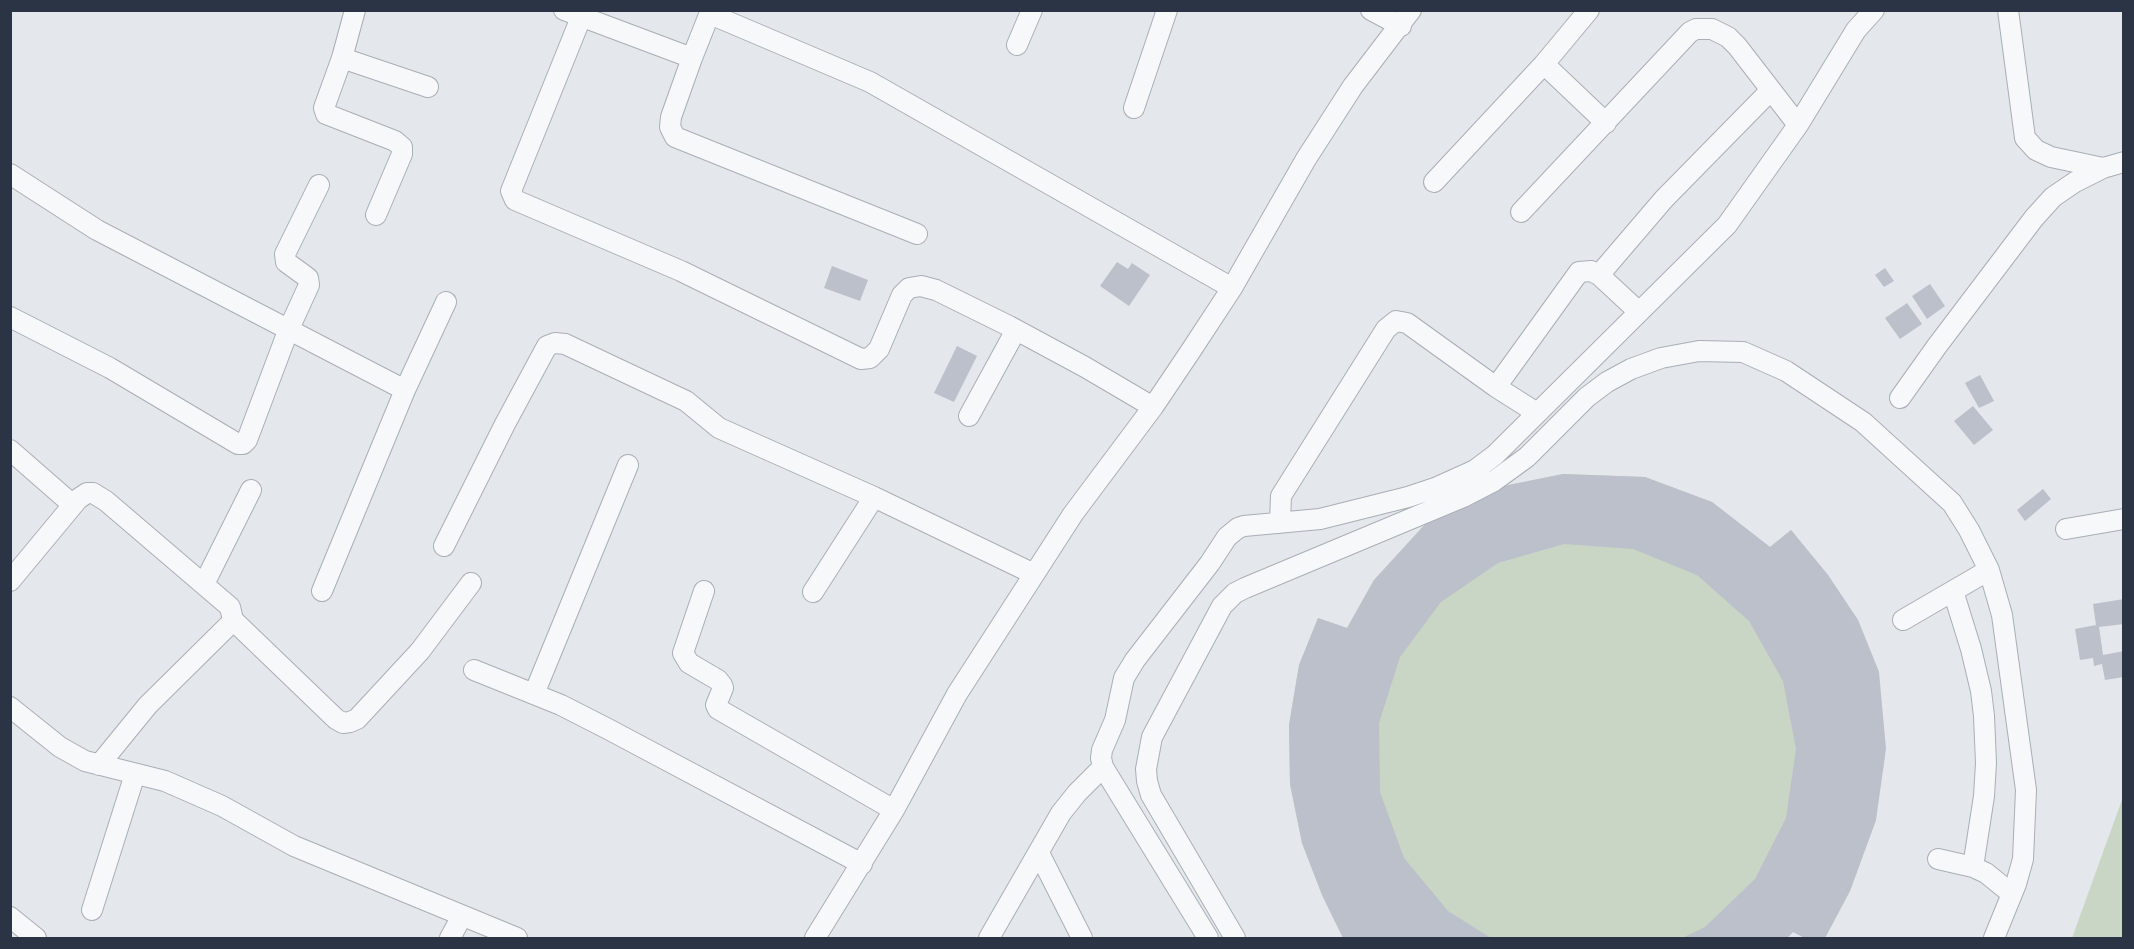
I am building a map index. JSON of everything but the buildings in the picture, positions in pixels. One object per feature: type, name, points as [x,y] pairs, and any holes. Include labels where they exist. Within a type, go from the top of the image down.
[{"type":"street","points":[[355,10],[324,112],[395,141],[403,151],[376,215]]},
{"type":"street","points":[[1017,45],[1032,10]]},
{"type":"street","points":[[1134,108],[1167,10]]},
{"type":"street","points":[[815,939],[894,810],[957,694],[1072,514],[1153,406],[1232,288],[1312,150],[1353,86],[1406,18],[1371,10]]},
{"type":"street","points":[[1434,182],[1544,64],[1588,10]]},
{"type":"street","points":[[1208,939],[1103,767],[1102,750],[1115,720],[1124,678],[1135,660],[1231,532],[1244,526],[1341,515],[1408,497],[1445,483],[1484,464],[1726,225],[1798,124],[1856,30],[1874,10]]},
{"type":"street","points":[[2008,10],[2025,138],[2036,150],[2051,157],[2103,168]]},
{"type":"street","points":[[917,234],[675,137],[670,127],[671,117],[711,12],[870,82],[1232,288]]},
{"type":"street","points":[[692,58],[576,13],[511,191],[515,200],[681,271],[861,359],[870,358],[879,349],[902,295],[915,286],[921,286],[936,290],[1016,330],[1153,406]]},
{"type":"street","points":[[1521,212],[1690,32],[1696,29],[1712,29],[1728,37],[1798,124]]},
{"type":"street","points":[[342,58],[428,87]]},
{"type":"street","points":[[1544,64],[1606,123]]},
{"type":"street","points":[[1599,275],[1664,199],[1771,90]]},
{"type":"street","points":[[1900,398],[2034,218],[2053,197],[2075,182],[2103,168],[2124,162]]},
{"type":"street","points":[[10,174],[97,230],[405,390]]},
{"type":"street","points":[[10,317],[110,368],[238,444],[243,444],[247,440],[288,331],[310,282],[286,262],[285,254],[319,185]]},
{"type":"street","points":[[1496,387],[1575,276],[1584,270],[1599,275],[1639,312]]},
{"type":"street","points":[[322,591],[405,390],[446,302]]},
{"type":"street","points":[[1280,523],[1281,496],[1390,324],[1396,321],[1407,322],[1496,387],[1537,413]]},
{"type":"street","points":[[969,416],[1016,330]]},
{"type":"street","points":[[444,546],[531,375],[547,346],[555,343],[565,344],[692,404],[719,428],[874,497],[1034,574]]},
{"type":"street","points":[[1235,939],[1151,795],[1146,769],[1152,737],[1222,606],[1235,593],[1245,588],[1440,508],[1494,481],[1527,457],[1587,397],[1607,382],[1631,369],[1661,358],[1699,351],[1743,352],[1786,371],[1863,422],[1952,503],[1969,530],[1989,570],[2002,615],[2026,790],[2023,859],[1995,939]]},
{"type":"street","points":[[10,450],[73,505]]},
{"type":"street","points":[[534,694],[627,465]]},
{"type":"street","points":[[204,584],[251,490]]},
{"type":"street","points":[[10,581],[78,499],[87,493],[98,495],[227,602],[233,620],[336,719],[343,723],[357,719],[420,651],[471,583]]},
{"type":"street","points":[[813,592],[874,497]]},
{"type":"street","points":[[2066,529],[2124,519]]},
{"type":"street","points":[[1903,620],[1989,570]]},
{"type":"street","points":[[704,591],[684,652],[689,663],[718,680],[722,685],[723,688],[716,705],[718,709],[894,810]]},
{"type":"street","points":[[1953,591],[1971,649],[1981,691],[1984,716],[1986,763],[1984,796],[1973,867]]},
{"type":"street","points":[[99,765],[148,705],[233,620]]},
{"type":"street","points":[[474,670],[534,694],[608,729],[862,864]]},
{"type":"street","points":[[10,707],[60,747],[84,761],[165,781],[212,802],[294,846],[517,939]]},
{"type":"street","points":[[989,939],[1061,813],[1103,767]]},
{"type":"street","points":[[92,910],[135,774]]},
{"type":"street","points":[[1039,853],[1082,939]]},
{"type":"street","points":[[1938,859],[1973,867],[1986,873],[2012,894]]},
{"type":"street","points":[[450,939],[462,916]]},
{"type":"street","points":[[10,917],[36,939]]},
{"type":"green space","points":[[1563,474],[1645,477],[1712,502],[1770,547],[1791,530],[1828,575],[1858,620],[1879,672],[1876,820],[1850,891],[1825,938],[1805,938],[1793,932],[1787,938],[1343,938],[1322,895],[1302,843],[1290,784],[1289,725],[1299,665],[1318,618],[1347,628],[1374,580],[1428,521],[1484,490]]},
{"type":"green space","points":[[2123,797],[2123,938],[2072,938]]}]
